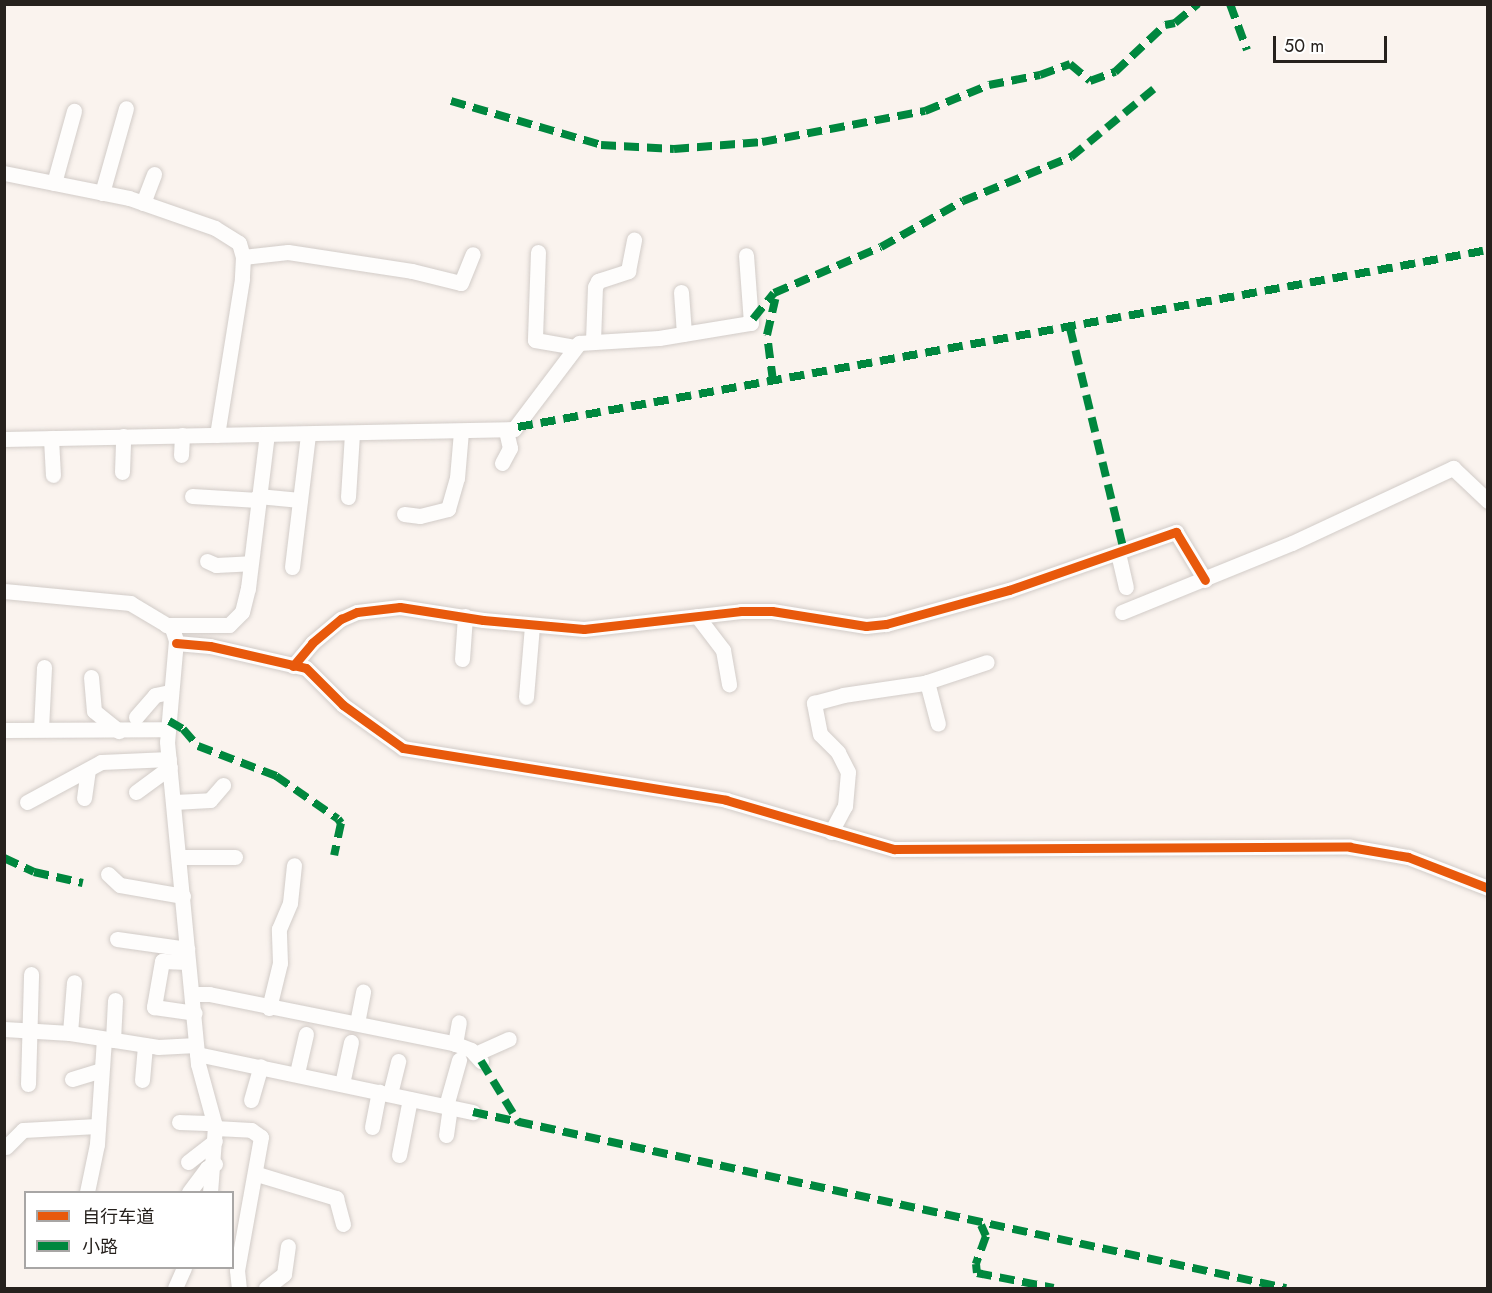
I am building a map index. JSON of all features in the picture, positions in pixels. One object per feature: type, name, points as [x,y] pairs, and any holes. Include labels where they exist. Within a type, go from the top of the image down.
[{"type":"street","points":[[102,193],[126,108]]},
{"type":"street","points":[[54,183],[74,111]]},
{"type":"street","points":[[4,172],[143,203],[214,228],[239,243],[243,257],[217,435]]},
{"type":"street","points":[[143,203],[154,174]]},
{"type":"street","points":[[593,341],[595,287],[598,281],[628,271],[634,240]]},
{"type":"street","points":[[243,257],[288,252],[412,271],[461,283],[472,254]]},
{"type":"street","points":[[538,252],[535,339],[574,347],[593,341],[645,340],[751,323],[746,255]]},
{"type":"street","points":[[681,292],[684,334]]},
{"type":"street","points":[[4,439],[506,430],[518,427],[574,347]]},
{"type":"street","points":[[501,463],[510,448],[506,430]]},
{"type":"street","points":[[404,514],[420,516],[448,508],[457,478],[461,431]]},
{"type":"street","points":[[348,497],[352,433]]},
{"type":"street","points":[[166,625],[229,625],[236,621],[246,603],[267,434]]},
{"type":"street","points":[[292,567],[308,434]]},
{"type":"street","points":[[180,455],[182,435]]},
{"type":"street","points":[[122,472],[123,436]]},
{"type":"street","points":[[51,438],[53,475]]},
{"type":"street","points":[[1122,612],[1205,580],[1453,468],[1488,501]]},
{"type":"street","points":[[192,496],[300,500]]},
{"type":"street","points":[[293,666],[331,625],[357,612],[400,607],[532,625],[585,629],[772,610],[866,626],[886,624],[958,606],[1176,532],[1205,580]]},
{"type":"street","points":[[1118,553],[1126,587]]},
{"type":"street","points":[[207,561],[223,566],[250,563]]},
{"type":"street","points":[[4,591],[130,603],[172,628],[176,643],[168,729],[170,763],[197,1049],[206,1103],[215,1131],[215,1164],[210,1191]]},
{"type":"street","points":[[462,659],[465,616]]},
{"type":"street","points":[[697,616],[723,650],[729,684]]},
{"type":"street","points":[[526,697],[532,625]]},
{"type":"street","points":[[176,643],[210,646],[306,668],[343,705],[403,748],[726,800],[894,849],[1372,849],[1408,857],[1488,888]]},
{"type":"street","points":[[831,832],[845,806],[849,772],[842,757],[820,734],[814,703],[843,694],[885,691],[927,682],[987,662]]},
{"type":"street","points":[[41,729],[44,667]]},
{"type":"street","points":[[90,677],[94,711],[119,731]]},
{"type":"street","points":[[927,682],[938,724]]},
{"type":"street","points":[[136,717],[154,695],[171,692]]},
{"type":"street","points":[[4,730],[168,729]]},
{"type":"street","points":[[27,802],[108,760],[170,763]]},
{"type":"street","points":[[136,792],[170,763]]},
{"type":"street","points":[[84,798],[88,770]]},
{"type":"street","points":[[174,802],[210,800],[223,785]]},
{"type":"street","points":[[180,857],[236,857]]},
{"type":"street","points":[[269,1008],[280,963],[279,929],[290,903],[294,865]]},
{"type":"street","points":[[108,874],[120,885],[183,896]]},
{"type":"street","points":[[117,939],[188,956]]},
{"type":"street","points":[[188,956],[162,961],[154,1006],[195,1013]]},
{"type":"street","points":[[28,1084],[31,974]]},
{"type":"street","points":[[70,1033],[74,982]]},
{"type":"street","points":[[357,1023],[363,992]]},
{"type":"street","points":[[192,994],[209,994],[455,1044],[478,1057],[509,1039]]},
{"type":"street","points":[[87,1191],[97,1126],[101,1070],[115,1000]]},
{"type":"street","points":[[455,1044],[459,1022]]},
{"type":"street","points":[[4,1029],[70,1033],[145,1045],[197,1049],[261,1066],[473,1112]]},
{"type":"street","points":[[297,1073],[306,1034]]},
{"type":"street","points":[[342,1084],[351,1041]]},
{"type":"street","points":[[142,1080],[145,1045]]},
{"type":"street","points":[[446,1136],[448,1107],[459,1060]]},
{"type":"street","points":[[372,1127],[398,1061]]},
{"type":"street","points":[[251,1100],[261,1066]]},
{"type":"street","points":[[72,1079],[101,1070]]},
{"type":"street","points":[[399,1155],[411,1099]]},
{"type":"street","points":[[179,1122],[215,1131],[259,1132],[257,1174],[237,1270],[239,1288]]},
{"type":"street","points":[[6,1147],[23,1130],[97,1126]]},
{"type":"street","points":[[188,1162],[215,1131]]},
{"type":"street","points":[[190,1191],[207,1168],[215,1164]]},
{"type":"street","points":[[257,1174],[336,1198],[343,1224]]},
{"type":"street","points":[[267,1288],[284,1274],[288,1246]]},
{"type":"street","points":[[175,1288],[184,1269]]},
{"type":"marked path","points":[[451,101],[601,145],[674,149],[762,142],[925,111],[989,85],[1040,75],[1070,64],[1090,81],[1115,72],[1165,25],[1175,23],[1198,4]]},
{"type":"marked path","points":[[1230,4],[1247,50]]},
{"type":"marked path","points":[[753,319],[774,293],[881,247],[963,201],[1071,157],[1160,84]]},
{"type":"marked path","points":[[518,427],[1488,250]]},
{"type":"marked path","points":[[773,381],[767,335],[775,299]]},
{"type":"marked path","points":[[1070,328],[1124,551]]},
{"type":"marked path","points":[[169,721],[183,729],[198,746],[276,776],[338,819],[341,823],[334,855]]},
{"type":"marked path","points":[[4,858],[34,872],[83,883]]},
{"type":"marked path","points":[[481,1061],[519,1123]]},
{"type":"marked path","points":[[473,1112],[1286,1288]]},
{"type":"marked path","points":[[981,1225],[986,1236],[976,1264],[977,1273],[1054,1288]]},
{"type":"cycle path","points":[[293,666],[312,643],[341,619],[357,612],[400,607],[483,620],[584,629],[741,611],[772,611],[866,626],[886,624],[1009,590],[1176,532],[1205,580]]},
{"type":"cycle path","points":[[176,643],[210,646],[306,668],[343,705],[403,748],[726,800],[894,849],[1350,847],[1408,857],[1488,888]]}]
